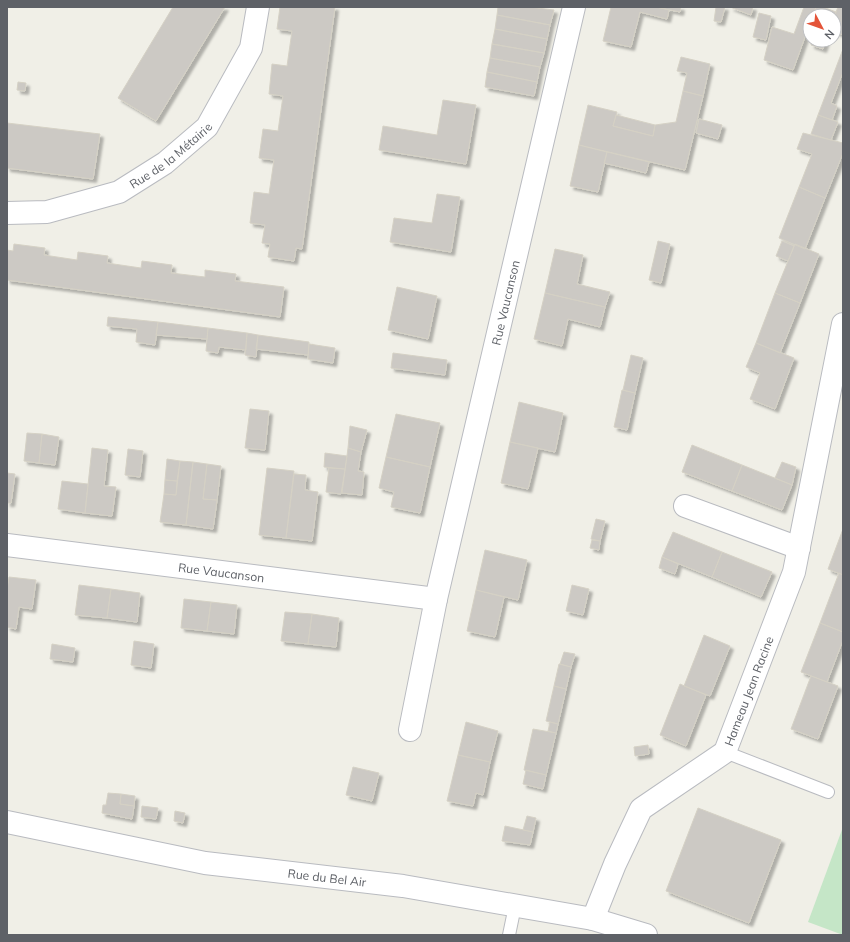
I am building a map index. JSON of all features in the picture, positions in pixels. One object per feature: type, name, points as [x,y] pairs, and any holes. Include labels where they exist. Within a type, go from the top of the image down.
[{"type":"street","name":"Rue de la Métairie","points":[[7,213],[47,212],[119,192],[166,163],[207,128],[250,48],[258,7]]},
{"type":"street","name":"Rue Vaucanson","points":[[410,730],[436,599],[574,7]]},
{"type":"street","name":"Hameau Jean Racine","points":[[725,752],[794,572],[843,328]]},
{"type":"street","points":[[685,506],[799,548]]},
{"type":"street","name":"Rue Vaucanson","points":[[7,545],[436,599]]},
{"type":"street","points":[[593,919],[614,864],[642,809],[725,752]]},
{"type":"street","name":"Rue du Bel Air","points":[[7,822],[205,863],[402,886],[593,919],[646,935]]},
{"type":"lane","name":"Hameau Jean Racine","points":[[725,752],[828,792]]},
{"type":"lane","points":[[509,935],[515,906]]},
{"type":"green space","points":[[843,827],[843,935],[808,922]]},
{"type":"building","points":[[173,7],[225,7],[156,121],[118,98]]},
{"type":"building","points":[[280,7],[335,7],[302,249],[296,248],[294,261],[268,257],[270,244],[262,243],[265,225],[250,223],[254,192],[269,194],[274,160],[259,158],[263,129],[278,131],[283,96],[269,94],[272,64],[287,66],[292,31],[277,29]]},
{"type":"building","points":[[498,7],[529,7],[554,10],[550,25],[497,15]]},
{"type":"building","points":[[611,7],[656,7],[669,10],[667,19],[640,12],[631,47],[603,41]]},
{"type":"building","points":[[656,7],[681,7],[680,12]]},
{"type":"building","points":[[716,7],[725,7],[721,22],[714,21]]},
{"type":"building","points":[[730,7],[753,7],[751,15]]},
{"type":"building","points":[[804,7],[816,7],[816,8]]},
{"type":"building","points":[[843,7],[843,35],[842,8],[838,8]]},
{"type":"building","points":[[802,12],[802,45],[793,70],[764,60],[772,27],[794,34]]},
{"type":"building","points":[[759,13],[771,16],[766,40],[753,37]]},
{"type":"building","points":[[497,15],[550,25],[547,39],[495,29]]},
{"type":"building","points":[[495,29],[547,39],[544,53],[492,44]]},
{"type":"building","points":[[492,44],[544,53],[540,67],[490,58]]},
{"type":"building","points":[[843,49],[843,72],[831,103],[837,106],[832,120],[818,115]]},
{"type":"building","points":[[681,57],[710,64],[703,96],[683,91],[687,73],[677,71]]},
{"type":"building","points":[[490,58],[540,67],[537,82],[487,72]]},
{"type":"building","points":[[487,72],[537,82],[534,96],[485,87]]},
{"type":"building","points":[[18,82],[26,83],[25,91],[17,90]]},
{"type":"building","points":[[683,91],[703,96],[685,170],[579,145],[588,105],[617,112],[613,126],[653,136],[655,125],[676,122]]},
{"type":"building","points":[[443,100],[476,105],[466,164],[379,150],[383,126],[437,135]]},
{"type":"building","points":[[616,115],[655,125],[653,136],[613,126]]},
{"type":"building","points":[[818,115],[838,122],[831,140],[811,134]]},
{"type":"building","points":[[699,119],[722,125],[718,139],[696,133]]},
{"type":"building","points":[[7,123],[100,134],[93,179],[7,168]]},
{"type":"building","points":[[803,133],[843,143],[843,153],[825,198],[799,187],[812,154],[797,149]]},
{"type":"building","points":[[579,145],[607,152],[598,192],[570,186]]},
{"type":"building","points":[[607,152],[649,162],[646,173],[604,163]]},
{"type":"building","points":[[799,187],[825,198],[805,249],[779,238]]},
{"type":"building","points":[[437,194],[460,197],[451,252],[390,242],[394,218],[432,223]]},
{"type":"building","points":[[658,241],[670,244],[661,283],[649,280]]},
{"type":"building","points":[[782,241],[794,246],[788,261],[776,256]]},
{"type":"building","points":[[14,244],[45,248],[44,255],[77,260],[78,252],[108,256],[107,263],[141,268],[142,261],[172,265],[171,273],[205,277],[205,270],[236,274],[235,281],[284,287],[280,317],[7,280],[7,250],[13,251]]},
{"type":"building","points":[[795,244],[819,254],[800,303],[775,293]]},
{"type":"building","points":[[555,249],[583,255],[577,284],[610,292],[605,307],[545,293]]},
{"type":"building","points":[[397,287],[437,296],[428,339],[388,330]]},
{"type":"building","points":[[545,293],[605,307],[600,327],[568,319],[562,346],[534,339]]},
{"type":"building","points":[[775,293],[800,303],[780,353],[756,343]]},
{"type":"building","points":[[108,317],[158,322],[155,345],[136,342],[137,329],[107,326]]},
{"type":"building","points":[[158,322],[208,328],[207,339],[156,335]]},
{"type":"building","points":[[208,328],[247,333],[246,350],[219,347],[218,353],[206,351]]},
{"type":"building","points":[[247,333],[258,335],[256,357],[245,355]]},
{"type":"building","points":[[258,335],[309,342],[308,355],[256,349]]},
{"type":"building","points":[[756,343],[794,358],[775,409],[750,399],[760,373],[746,367]]},
{"type":"building","points":[[309,344],[335,348],[333,363],[308,359]]},
{"type":"building","points":[[393,353],[447,360],[445,375],[391,368]]},
{"type":"building","points":[[631,355],[643,358],[635,393],[623,390]]},
{"type":"building","points":[[622,390],[635,393],[627,430],[614,427]]},
{"type":"building","points":[[519,402],[563,413],[555,452],[510,442]]},
{"type":"building","points":[[250,409],[269,411],[265,450],[245,448]]},
{"type":"building","points":[[396,414],[440,423],[430,467],[386,457]]},
{"type":"building","points":[[350,426],[367,430],[361,452],[348,448]]},
{"type":"building","points":[[27,433],[42,434],[39,463],[24,461]]},
{"type":"building","points":[[42,434],[59,437],[55,465],[39,463]]},
{"type":"building","points":[[510,442],[538,448],[528,489],[501,483]]},
{"type":"building","points":[[692,445],[742,465],[732,491],[682,472]]},
{"type":"building","points":[[92,448],[108,450],[104,486],[116,487],[112,516],[85,513]]},
{"type":"building","points":[[348,448],[361,452],[358,471],[364,472],[362,495],[342,493]]},
{"type":"building","points":[[128,449],[143,451],[140,477],[125,475]]},
{"type":"building","points":[[325,453],[347,456],[345,469],[324,467]]},
{"type":"building","points":[[386,457],[430,467],[420,513],[391,507],[394,492],[379,488]]},
{"type":"building","points":[[167,459],[180,461],[177,481],[165,480]]},
{"type":"building","points":[[180,461],[193,462],[186,525],[160,522],[164,494],[176,495]]},
{"type":"building","points":[[193,462],[207,464],[203,499],[217,500],[213,529],[186,525]]},
{"type":"building","points":[[782,462],[796,467],[792,485],[775,478]]},
{"type":"building","points":[[207,464],[221,466],[217,500],[203,499]]},
{"type":"building","points":[[742,465],[792,485],[782,510],[732,491]]},
{"type":"building","points":[[267,468],[294,471],[286,538],[259,535]]},
{"type":"building","points":[[329,468],[345,469],[341,494],[326,492]]},
{"type":"building","points":[[7,473],[15,474],[11,503],[7,503]]},
{"type":"building","points":[[294,474],[306,475],[305,490],[318,492],[312,541],[286,538]]},
{"type":"building","points":[[165,480],[177,481],[176,495],[164,494]]},
{"type":"building","points":[[62,481],[88,484],[85,513],[58,509]]},
{"type":"building","points":[[596,519],[605,521],[600,541],[591,539]]},
{"type":"building","points":[[843,529],[843,575],[828,569]]},
{"type":"building","points":[[673,532],[722,552],[712,577],[662,557]]},
{"type":"building","points":[[592,540],[600,541],[599,550],[590,548]]},
{"type":"building","points":[[485,550],[527,560],[518,600],[476,590]]},
{"type":"building","points":[[722,552],[772,572],[761,597],[712,577]]},
{"type":"building","points":[[662,557],[678,564],[675,574],[659,568]]},
{"type":"building","points":[[839,573],[843,575],[843,632],[820,623]]},
{"type":"building","points":[[9,577],[36,580],[32,609],[19,607],[16,629],[7,627],[7,590]]},
{"type":"building","points":[[79,585],[111,589],[107,618],[75,615]]},
{"type":"building","points":[[572,585],[589,589],[583,615],[566,611]]},
{"type":"building","points":[[111,589],[140,593],[137,622],[107,618]]},
{"type":"building","points":[[476,590],[504,597],[495,637],[467,631]]},
{"type":"building","points":[[184,599],[211,602],[207,631],[181,628]]},
{"type":"building","points":[[211,602],[237,605],[234,634],[207,631]]},
{"type":"building","points":[[285,612],[312,614],[308,644],[281,641]]},
{"type":"building","points":[[312,614],[339,618],[336,647],[308,644]]},
{"type":"building","points":[[820,623],[843,632],[843,640],[827,682],[801,672]]},
{"type":"building","points":[[704,635],[730,646],[710,696],[684,686]]},
{"type":"building","points":[[134,641],[154,644],[151,668],[131,665]]},
{"type":"building","points":[[52,644],[75,648],[73,662],[50,659]]},
{"type":"building","points":[[564,652],[575,654],[571,667],[560,664]]},
{"type":"building","points":[[559,664],[571,667],[566,689],[554,686]]},
{"type":"building","points":[[811,676],[838,686],[818,739],[791,729]]},
{"type":"building","points":[[680,684],[706,695],[686,746],[660,735]]},
{"type":"building","points":[[554,686],[566,689],[558,724],[546,721]]},
{"type":"building","points":[[466,722],[498,731],[490,762],[458,755]]},
{"type":"building","points":[[550,722],[558,724],[556,733],[548,731]]},
{"type":"building","points":[[533,729],[556,733],[546,775],[524,770]]},
{"type":"building","points":[[648,745],[649,754],[635,756],[634,747]]},
{"type":"building","points":[[458,755],[490,762],[483,795],[476,793],[473,806],[447,801]]},
{"type":"building","points":[[353,767],[379,773],[372,801],[346,795]]},
{"type":"building","points":[[526,770],[546,775],[543,789],[523,784]]},
{"type":"building","points":[[108,793],[121,794],[120,804],[134,806],[132,819],[102,813],[103,805],[106,805]]},
{"type":"building","points":[[121,794],[135,796],[134,806],[120,804]]},
{"type":"building","points":[[142,806],[158,808],[156,819],[141,817]]},
{"type":"building","points":[[698,808],[781,840],[749,923],[666,891]]},
{"type":"building","points":[[175,811],[185,813],[183,823],[174,821]]},
{"type":"building","points":[[527,816],[536,818],[533,832],[523,830]]},
{"type":"building","points":[[505,826],[533,832],[530,845],[502,841]]}]
